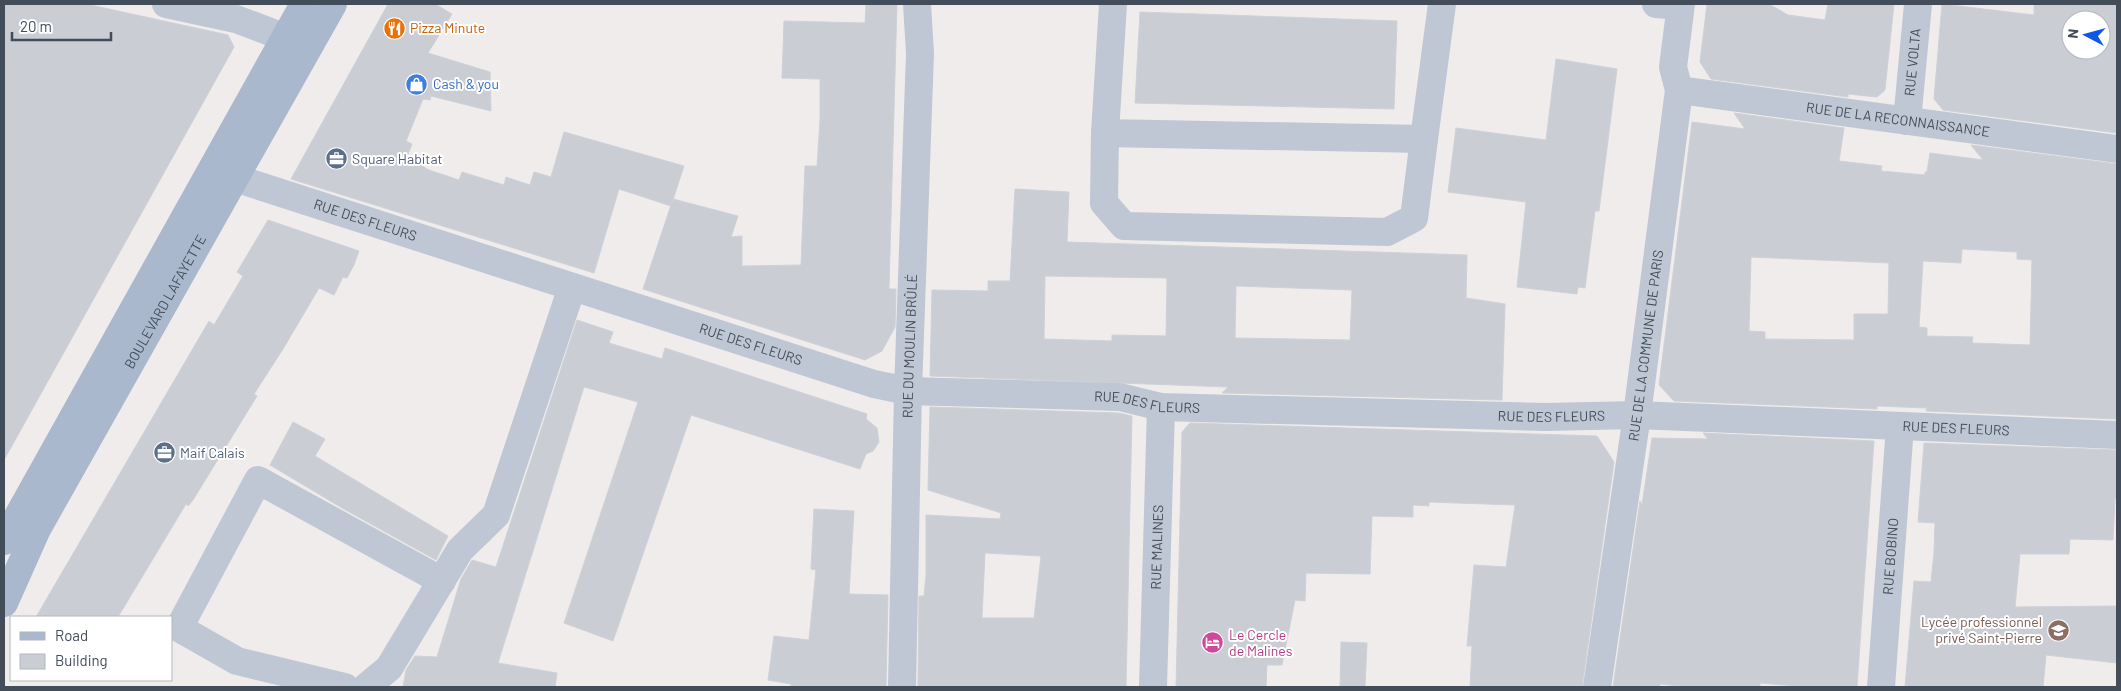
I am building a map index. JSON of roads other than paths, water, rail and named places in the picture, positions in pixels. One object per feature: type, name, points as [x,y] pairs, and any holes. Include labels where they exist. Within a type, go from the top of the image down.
[{"type":"main road","name":"BOULEVARD LAFAYETTE","points":[[297,42],[304,4]]},
{"type":"main road","name":"BOULEVARD LAFAYETTE","points":[[4,603],[37,530],[224,175],[297,42],[333,4]]},
{"type":"main road","name":"BOULEVARD LAFAYETTE","points":[[4,541],[224,175]]},
{"type":"street","points":[[166,4],[236,19],[297,42]]},
{"type":"street","name":"RUE DU MOULIN BRÛLÉ","points":[[902,687],[908,391],[920,53],[918,4]]},
{"type":"street","points":[[1113,4],[1105,133],[1104,203],[1124,226],[1386,232],[1414,218],[1442,4]]},
{"type":"street","name":"RUE VOLTA","points":[[1907,121],[1918,4]]},
{"type":"street","name":"RUE DE LA COMMUNE DE PARIS","points":[[1598,687],[1638,415],[1679,90],[1673,67],[1672,5]]},
{"type":"street","name":"RUE DE LA RECONNAISSANCE","points":[[1679,90],[2117,149]]},
{"type":"street","points":[[1105,133],[1424,139]]},
{"type":"street","name":"RUE DES FLEURS","points":[[224,175],[874,384],[908,391],[1120,398],[1161,407],[1545,417],[1638,415],[2117,434]]},
{"type":"street","points":[[366,687],[389,668],[460,550],[496,515],[572,287]]},
{"type":"street","name":"RUE MALINES","points":[[1153,687],[1161,407]]},
{"type":"street","name":"RUE BOBINO","points":[[1881,687],[1900,426]]},
{"type":"street","points":[[346,687],[237,661],[179,628],[258,480],[442,581]]},
{"type":"place","name":"Pizza Minute","points":[[394,28]]},
{"type":"place","name":"Cash & you","points":[[417,84]]},
{"type":"place","name":"Square Habitat","points":[[336,159]]},
{"type":"place","name":"Maif Calais","points":[[164,453]]},
{"type":"place","name":"Lycée professionnel privé Saint-Pierre","points":[[2058,630]]},
{"type":"place","name":"Le Cercle de Malines","points":[[1213,643]]}]
